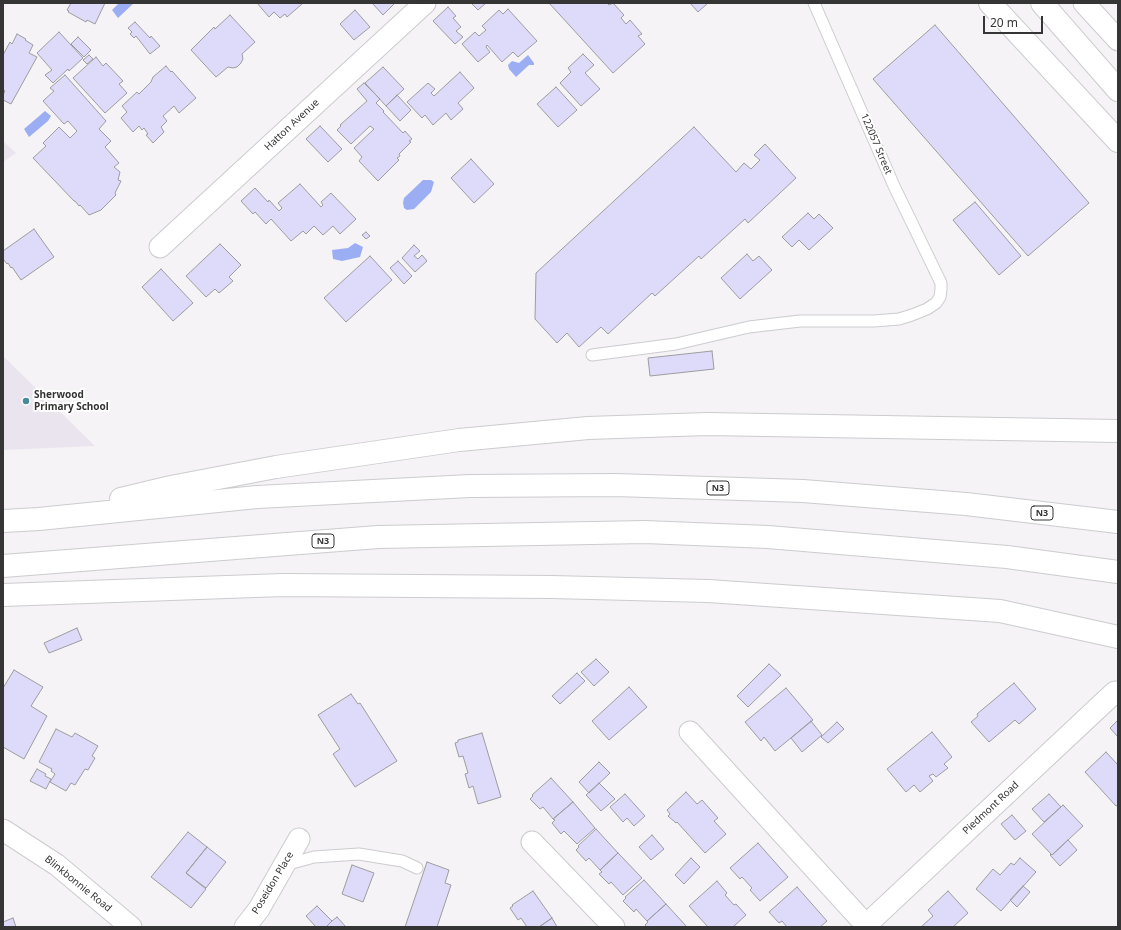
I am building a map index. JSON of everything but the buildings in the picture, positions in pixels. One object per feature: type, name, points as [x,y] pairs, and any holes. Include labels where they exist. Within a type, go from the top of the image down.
[{"type":"main road","points":[[990,3],[1118,141]]},
{"type":"main road","points":[[1042,3],[1118,90]]},
{"type":"main road","points":[[38,519],[171,487],[276,467],[459,440],[588,428],[707,424],[1118,431]]},
{"type":"main road","name":"N3","points":[[3,521],[38,519],[257,497],[470,486],[615,485],[803,491],[966,504],[1118,522]]},
{"type":"main road","name":"N3","points":[[3,566],[378,537],[644,532],[768,537],[1007,557],[1118,572]]},
{"type":"main road","points":[[3,595],[283,585],[560,587],[708,591],[1000,611],[1118,637]]},
{"type":"street","name":"Hatton Avenue","points":[[160,247],[425,3]]},
{"type":"street","points":[[1084,3],[1118,40]]},
{"type":"street","name":"Piedmont Road","points":[[690,732],[865,926],[1115,692]]},
{"type":"street","name":"Blinkbonnie Road","points":[[3,830],[57,865],[131,927]]},
{"type":"street","name":"Poseidon Place","points":[[245,927],[259,909],[299,839]]},
{"type":"street","points":[[532,842],[614,927]]},
{"type":"lane","name":"122057 Street","points":[[592,355],[676,344],[749,327],[800,321],[874,321],[898,319],[927,309],[936,303],[940,297],[941,283],[894,186],[814,3]]},
{"type":"lane","points":[[284,865],[314,857],[358,854],[402,861],[417,868]]},
{"type":"shaded area","points":[[3,141],[16,153],[3,162]]},
{"type":"shaded area","name":"Sherwood Primary School","points":[[3,356],[95,446],[3,450]]},
{"type":"water","points":[[119,3],[134,3],[118,18],[112,10]]},
{"type":"water","points":[[528,55],[534,65],[529,65],[516,77],[509,69],[508,65],[512,61],[519,63]]},
{"type":"water","points":[[45,111],[51,116],[48,121],[29,137],[24,129]]},
{"type":"water","points":[[423,180],[431,180],[434,182],[431,192],[414,209],[407,210],[404,208],[404,198]]},
{"type":"water","points":[[355,243],[363,247],[360,257],[342,261],[333,259],[332,250],[348,248]]},
{"type":"place","name":"Sherwood Primary School","points":[[26,401]]}]
